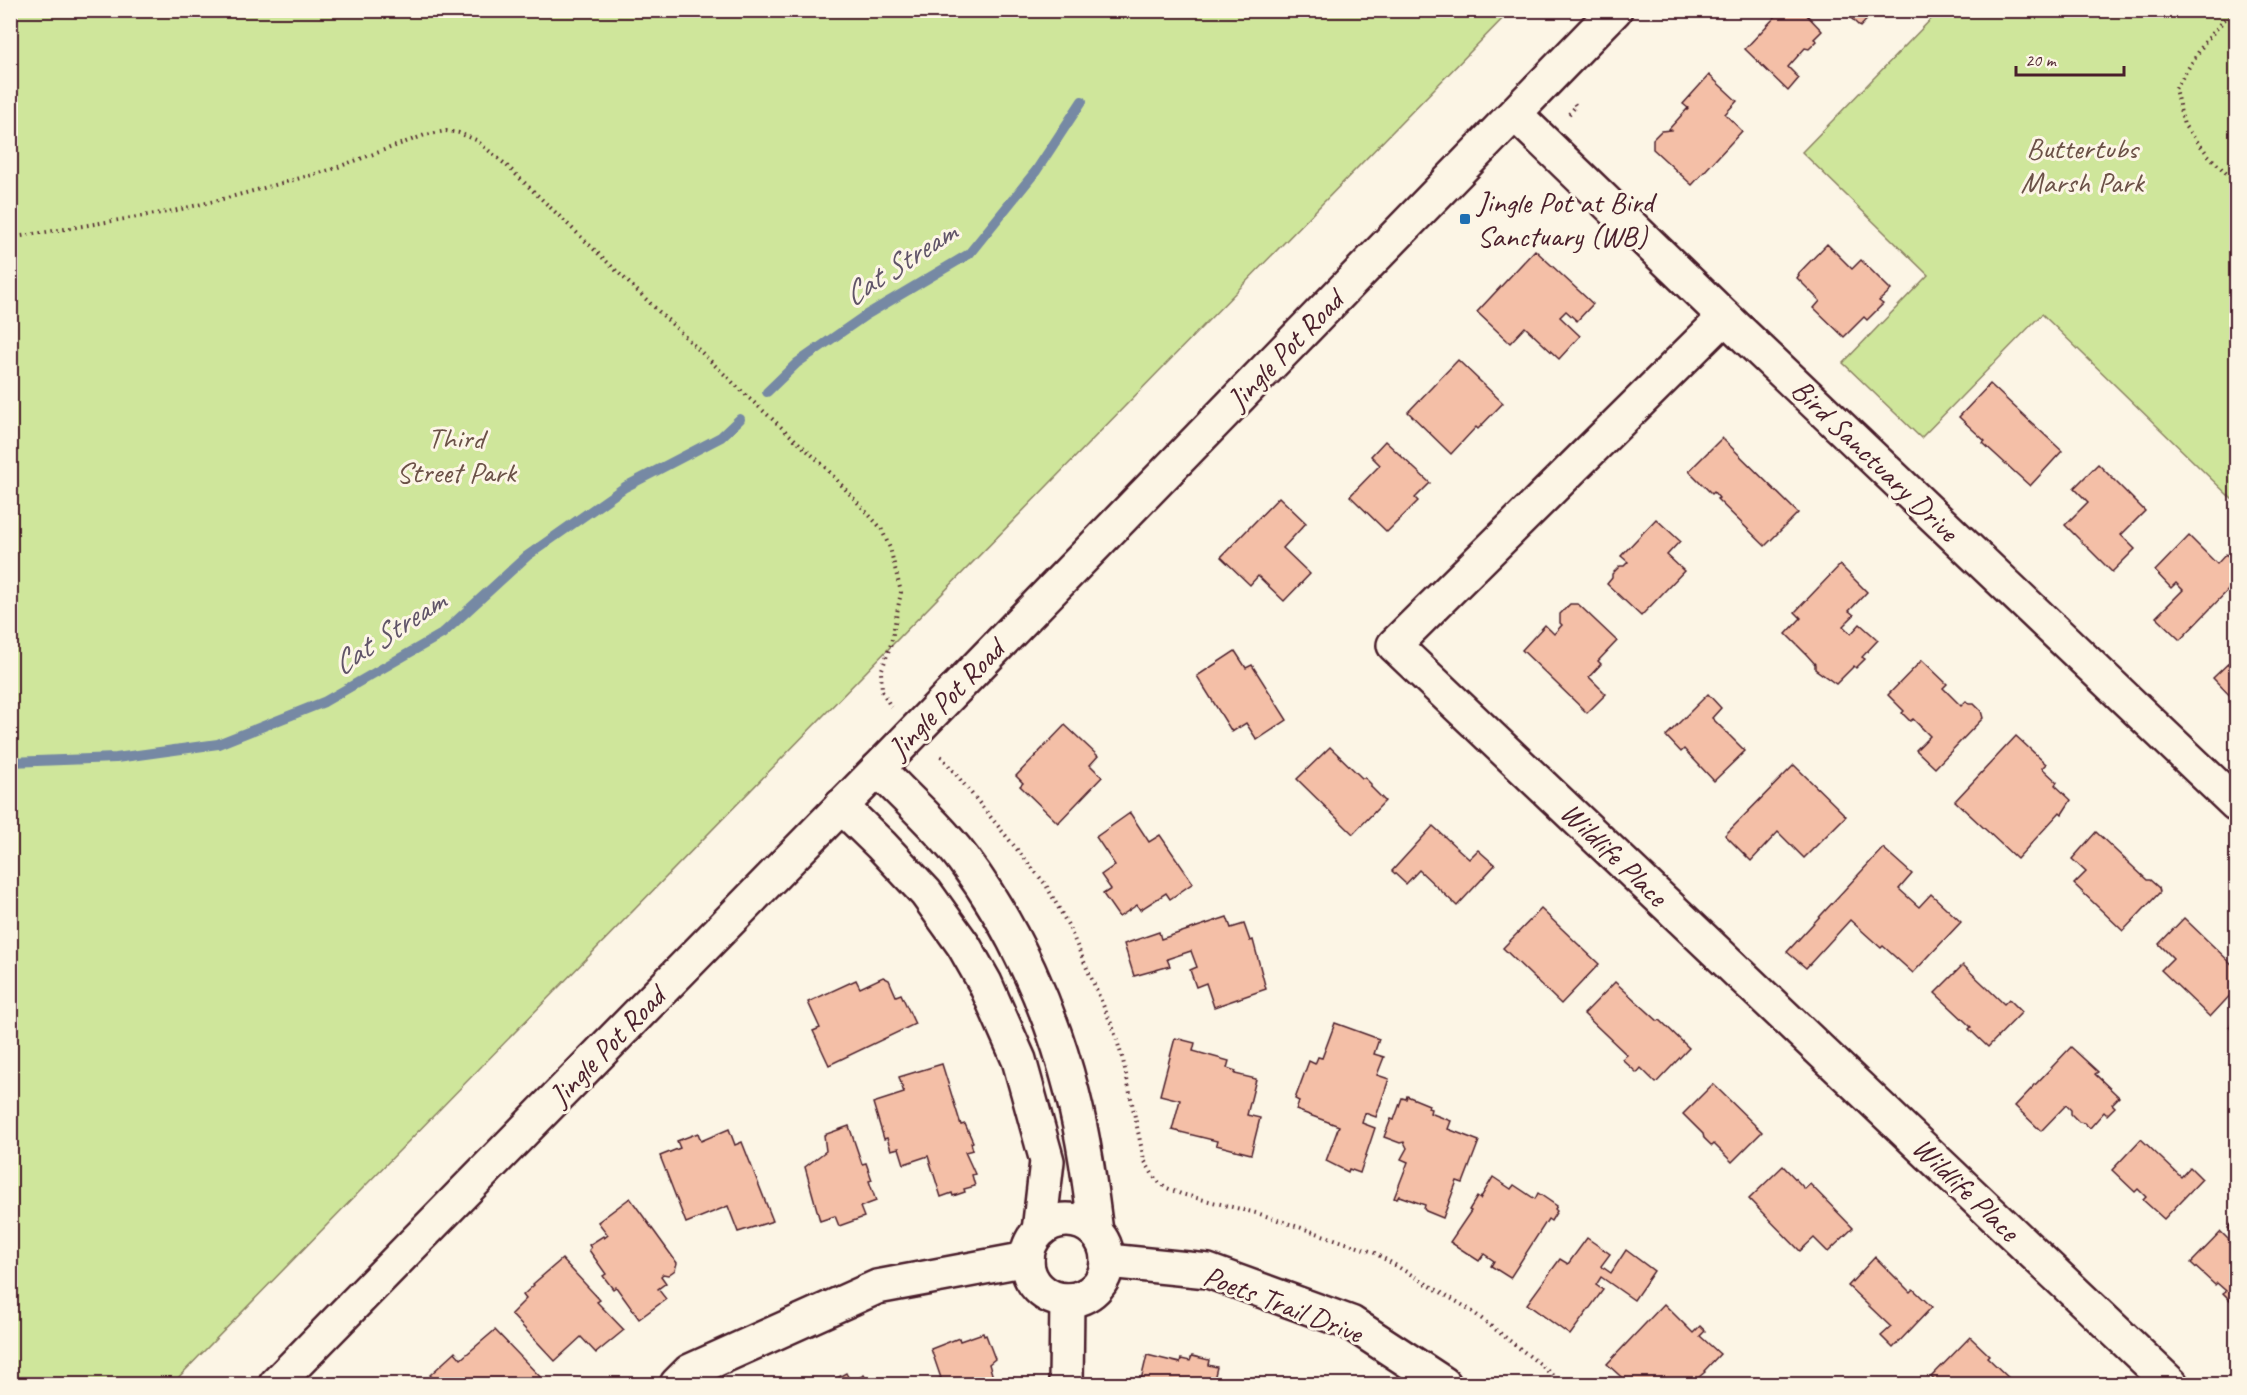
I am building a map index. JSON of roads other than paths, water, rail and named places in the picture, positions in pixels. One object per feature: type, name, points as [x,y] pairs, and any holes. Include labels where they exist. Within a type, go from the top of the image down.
[{"type":"street","name":"Jingle Pot Road","points":[[276,1384],[842,806],[1615,10]]},
{"type":"street","name":"Bird Sanctuary Drive","points":[[1515,114],[2236,804]]},
{"type":"street","name":"Wildlife Place","points":[[1725,317],[1394,645],[2171,1384]]},
{"type":"street","points":[[842,806],[926,893],[964,946],[985,983],[1019,1060],[1047,1161],[1029,1272],[1038,1288],[1054,1298],[1079,1299],[1091,1293],[1106,1273],[1086,1156],[1059,1046],[1009,930],[962,858],[878,769]]},
{"type":"street","points":[[677,1384],[690,1371],[877,1287],[1033,1245],[1049,1223],[1074,1220],[1086,1224],[1102,1246]]},
{"type":"street","name":"Poets Trail Drive","points":[[1102,1246],[1208,1271],[1352,1323],[1444,1384]]},
{"type":"street","points":[[1066,1384],[1067,1300]]},
{"type":"waterway","name":"Cat Stream","points":[[767,392],[797,363],[866,315],[969,254],[1036,171],[1082,101]]},
{"type":"waterway","name":"Cat Stream","points":[[10,762],[116,758],[218,744],[324,702],[442,634],[527,556],[625,487],[721,437],[740,419]]},
{"type":"place","name":"Jingle Pot at Bird Sanctuary (WB)","points":[[1465,219]]},
{"type":"park label","name":"Buttertubs Marsh Park","points":[[2082,166]]},
{"type":"park label","name":"Third Street Park","points":[[456,455]]}]
